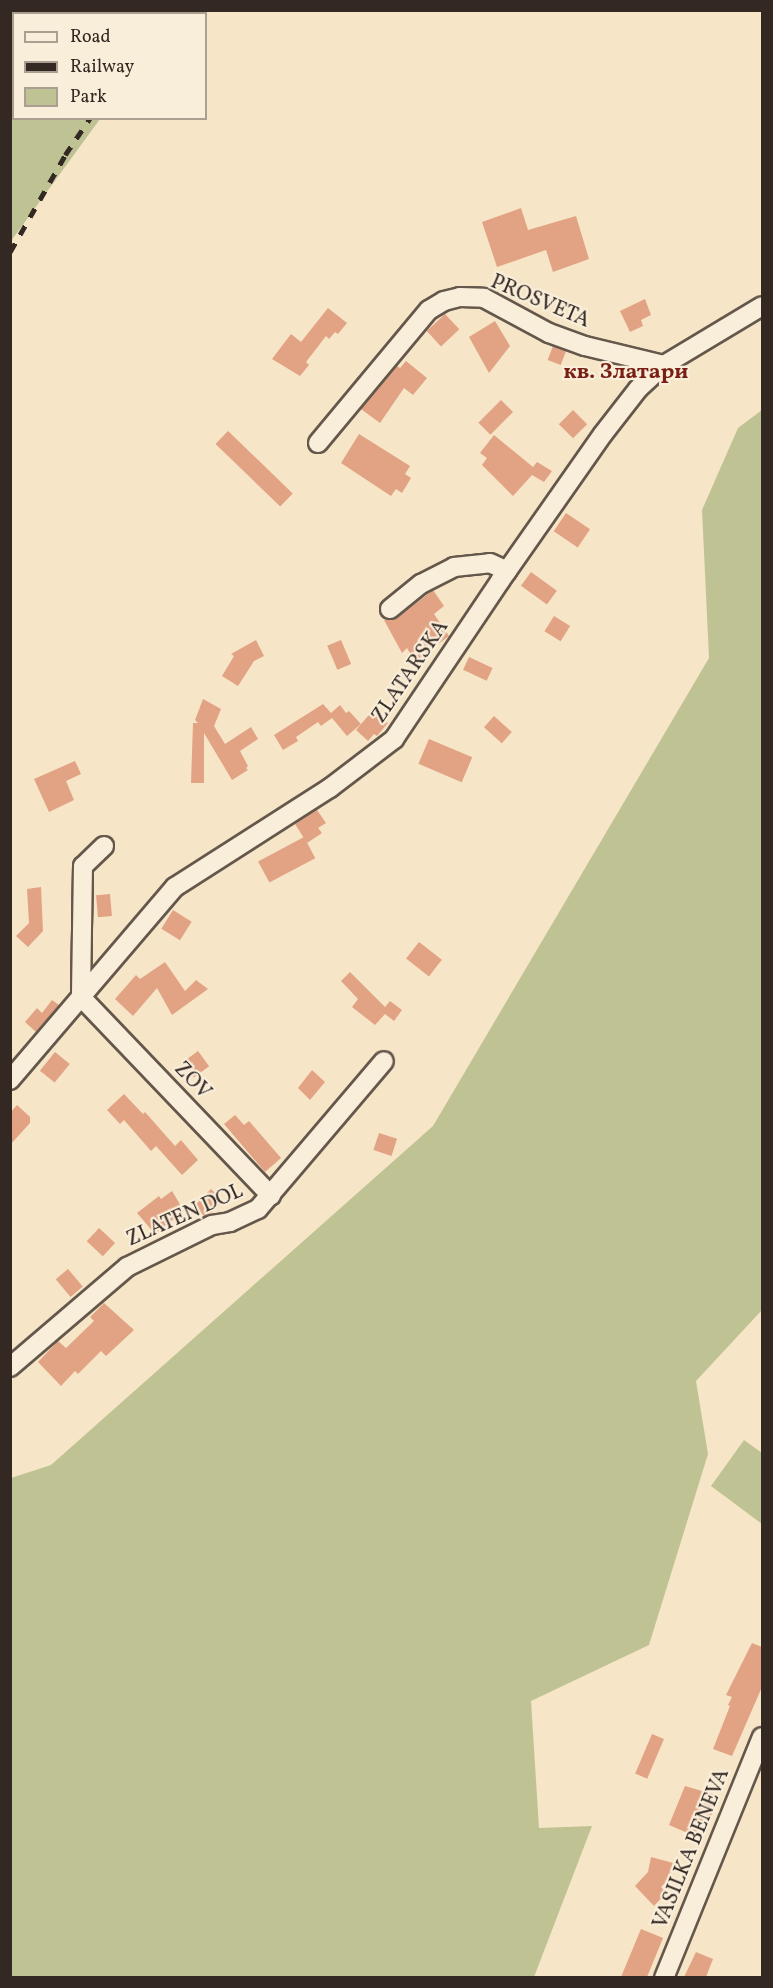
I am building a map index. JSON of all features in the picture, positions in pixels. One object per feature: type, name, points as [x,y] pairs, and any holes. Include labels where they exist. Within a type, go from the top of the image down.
[{"type":"street","name":"PROSVETA","points":[[318,443],[429,310],[452,299],[484,298],[549,333],[606,351],[664,365]]},
{"type":"street","name":"ZLATARSKA","points":[[10,1080],[175,887],[330,788],[394,739],[507,571],[638,389],[664,365],[762,306]]},
{"type":"street","points":[[390,609],[421,584],[454,567],[490,563],[507,571]]},
{"type":"street","points":[[81,997],[83,866],[104,846]]},
{"type":"street","name":"ZOV","points":[[81,997],[271,1196]]},
{"type":"street","name":"ZLATEN DOL","points":[[10,1367],[128,1268],[212,1225],[230,1222],[258,1209],[384,1061]]},
{"type":"street","name":"VASILKA BENEVA","points":[[664,1977],[762,1737]]},
{"type":"green space","points":[[11,10],[180,11],[12,12],[12,120],[99,120],[11,241]]},
{"type":"green space","points":[[762,410],[762,1310],[696,1381],[708,1454],[649,1645],[531,1701],[539,1828],[592,1826],[534,1977],[11,1977],[11,1478],[51,1465],[433,1126],[709,658],[702,510],[738,428]]},
{"type":"green space","points":[[744,1440],[762,1453],[762,1524],[711,1486]]},
{"type":"building","points":[[521,208],[528,230],[576,216],[589,259],[553,272],[546,250],[497,267],[482,222]]},
{"type":"building","points":[[645,299],[651,315],[641,320],[643,326],[630,332],[620,311]]},
{"type":"building","points":[[328,308],[347,323],[338,334],[335,332],[329,339],[326,336],[306,362],[309,365],[300,376],[272,359],[291,334],[301,342]]},
{"type":"building","points":[[445,314],[459,329],[441,346],[427,331]]},
{"type":"building","points":[[495,321],[510,346],[489,373],[469,337]]},
{"type":"building","points":[[553,346],[566,351],[561,365],[548,360]]},
{"type":"building","points":[[406,361],[427,378],[413,395],[404,388],[380,423],[361,409],[397,366],[400,368]]},
{"type":"building","points":[[501,400],[513,412],[490,435],[478,423]]},
{"type":"building","points":[[573,410],[587,424],[573,438],[559,424]]},
{"type":"building","points":[[228,431],[293,494],[280,506],[215,444]]},
{"type":"building","points":[[359,434],[410,466],[405,474],[411,478],[402,493],[396,489],[391,496],[341,463]]},
{"type":"building","points":[[494,435],[533,467],[537,462],[552,471],[544,482],[532,475],[513,496],[482,465],[487,458],[480,453]]},
{"type":"building","points":[[566,513],[590,529],[578,547],[554,531]]},
{"type":"building","points":[[531,572],[557,591],[547,605],[521,586]]},
{"type":"building","points":[[433,590],[444,606],[434,614],[449,636],[415,662],[407,648],[402,653],[384,620],[397,618]]},
{"type":"building","points":[[554,616],[570,626],[561,641],[544,631]]},
{"type":"building","points":[[256,640],[264,656],[254,661],[238,686],[222,676],[234,656],[231,654]]},
{"type":"building","points":[[341,640],[351,664],[337,670],[327,646]]},
{"type":"building","points":[[469,657],[493,668],[487,681],[463,670]]},
{"type":"building","points":[[203,699],[221,709],[214,726],[225,744],[251,727],[258,739],[240,751],[248,770],[232,780],[204,733],[204,783],[191,783],[193,723],[198,723],[195,720]]},
{"type":"building","points":[[323,704],[331,713],[340,705],[346,713],[349,711],[361,724],[347,736],[332,718],[321,726],[318,722],[296,737],[298,741],[283,750],[274,735]]},
{"type":"building","points":[[373,710],[388,723],[377,736],[374,734],[368,741],[356,730]]},
{"type":"building","points":[[494,716],[512,732],[502,743],[484,727]]},
{"type":"building","points":[[429,739],[472,757],[462,782],[418,764]]},
{"type":"building","points":[[75,761],[81,774],[66,781],[74,800],[49,812],[34,779]]},
{"type":"building","points":[[317,810],[326,823],[318,828],[322,833],[307,843],[295,824]]},
{"type":"building","points":[[304,837],[315,858],[269,883],[258,861]]},
{"type":"building","points":[[41,887],[43,931],[28,947],[16,936],[29,923],[27,889]]},
{"type":"building","points":[[110,894],[112,916],[98,917],[96,895]]},
{"type":"building","points":[[173,910],[192,922],[180,940],[161,929]]},
{"type":"building","points":[[419,942],[442,960],[429,976],[406,959]]},
{"type":"building","points":[[165,962],[185,991],[196,980],[208,989],[172,1015],[157,988],[133,1016],[115,999],[136,975],[140,979]]},
{"type":"building","points":[[350,972],[385,1007],[390,1001],[402,1010],[394,1021],[385,1014],[375,1025],[352,1007],[358,999],[341,981]]},
{"type":"building","points":[[52,1000],[59,1005],[36,1032],[25,1022],[37,1008],[42,1013]]},
{"type":"building","points":[[198,1051],[209,1066],[194,1078],[183,1062]]},
{"type":"building","points":[[55,1052],[70,1064],[55,1083],[40,1071]]},
{"type":"building","points":[[312,1070],[325,1082],[310,1100],[298,1088]]},
{"type":"building","points":[[124,1094],[143,1114],[145,1112],[175,1146],[181,1140],[198,1160],[182,1175],[156,1146],[151,1151],[124,1120],[120,1124],[107,1110]]},
{"type":"building","points":[[17,1105],[30,1117],[30,1123],[10,1145],[10,1113]]},
{"type":"building","points":[[235,1115],[244,1125],[249,1121],[281,1158],[265,1172],[224,1124]]},
{"type":"building","points":[[379,1133],[397,1139],[392,1156],[373,1150]]},
{"type":"building","points":[[211,1189],[223,1201],[206,1218],[194,1206]]},
{"type":"building","points":[[172,1191],[184,1211],[155,1234],[137,1213],[159,1196],[161,1199]]},
{"type":"building","points":[[99,1228],[115,1243],[103,1256],[87,1241]]},
{"type":"building","points":[[68,1269],[83,1287],[71,1297],[56,1279]]},
{"type":"building","points":[[104,1303],[134,1330],[106,1356],[101,1351],[78,1374],[75,1371],[61,1386],[38,1362],[58,1341],[66,1348],[94,1321],[90,1317]]},
{"type":"building","points":[[752,1643],[762,1647],[762,1687],[732,1756],[713,1749],[730,1706],[728,1705],[732,1697],[726,1695]]},
{"type":"building","points":[[652,1734],[664,1739],[647,1779],[635,1774]]},
{"type":"building","points":[[685,1786],[719,1796],[707,1826],[705,1825],[701,1834],[692,1830],[690,1834],[669,1825]]},
{"type":"building","points":[[651,1857],[673,1863],[667,1881],[661,1887],[667,1892],[654,1906],[635,1886],[648,1872]]},
{"type":"building","points":[[641,1929],[663,1938],[647,1977],[621,1977]]},
{"type":"building","points":[[696,1952],[713,1959],[706,1977],[684,1977]]},
{"type":"railway","points":[[10,252],[65,155],[89,120]]},
{"type":"district","name":"кв. Златари","points":[[626,373]]}]
